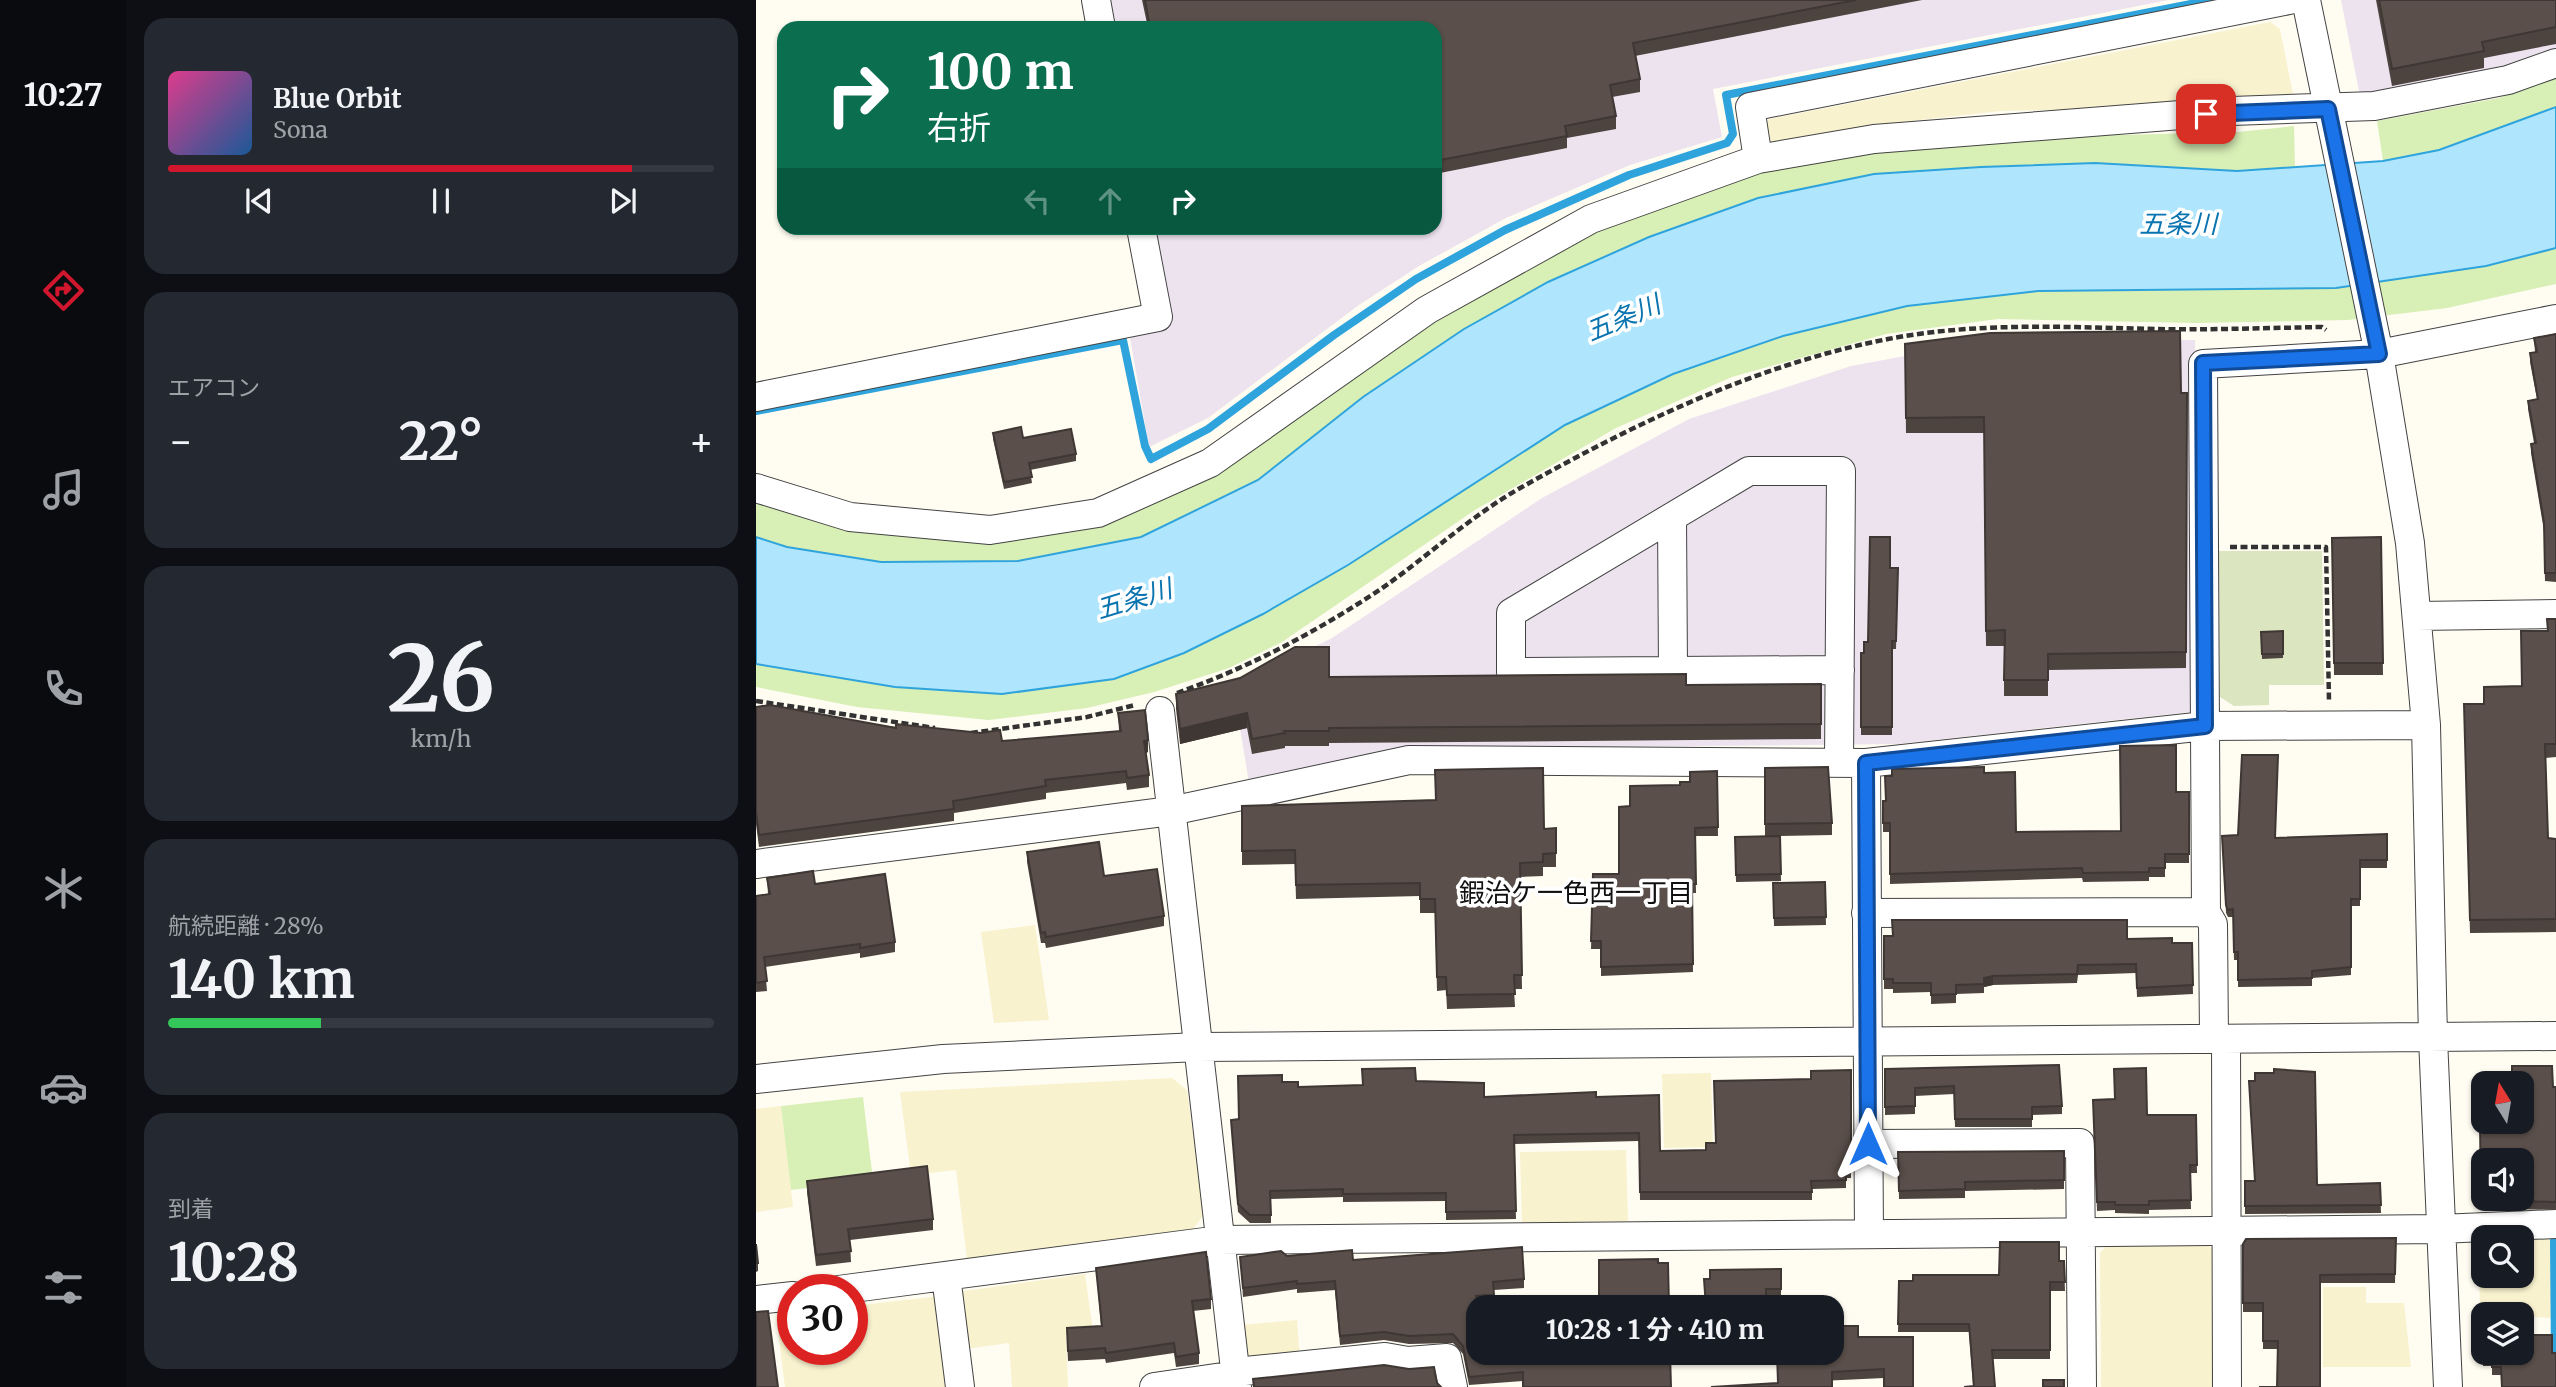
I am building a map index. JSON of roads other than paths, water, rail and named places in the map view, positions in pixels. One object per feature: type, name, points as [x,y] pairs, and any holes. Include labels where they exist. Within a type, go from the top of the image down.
[{"type":"street","points":[[1096,0],[1100,21]]},
{"type":"street","points":[[1758,159],[1750,107],[2289,0]]},
{"type":"street","points":[[2306,0],[2379,354],[2410,543],[2426,725],[2433,1038],[2448,1387]]},
{"type":"street","points":[[756,488],[850,517],[990,530],[1098,513],[1210,463],[1427,310],[1591,219],[1758,159],[1874,139],[2232,111],[2329,115],[2508,80],[2556,63]]},
{"type":"street","points":[[756,397],[1158,317],[1142,235]]},
{"type":"street","points":[[2227,1387],[2227,1231],[2220,1039],[2213,924],[2206,912],[2203,363],[2379,354],[2556,319]]},
{"type":"street","points":[[1840,670],[1511,672],[1511,612],[1749,471],[1841,471],[1840,670],[1866,913],[1869,1234]]},
{"type":"street","points":[[1672,517],[1673,671]]},
{"type":"street","points":[[2417,616],[2556,614]]},
{"type":"street","points":[[1159,703],[1236,1378]]},
{"type":"street","points":[[756,864],[1171,811],[1409,760],[1852,763],[2205,726],[2426,725]]},
{"type":"street","points":[[1866,913],[2206,912]]},
{"type":"street","points":[[756,1079],[943,1059],[1198,1047],[2556,1036]]},
{"type":"street","points":[[1868,1144],[2080,1143],[2082,1387]]},
{"type":"street","points":[[868,1286],[1220,1240],[2440,1229],[2556,1224]]},
{"type":"street","points":[[946,1276],[960,1387]]},
{"type":"street","points":[[756,1300],[777,1298]]},
{"type":"street","points":[[1154,1387],[1385,1357],[1408,1362],[1447,1358],[1453,1387]]},
{"type":"water","name":"五条川","points":[[2556,107],[2556,248],[2486,266],[2336,288],[2038,291],[1907,306],[1783,336],[1673,374],[1565,425],[1348,565],[1263,614],[1184,653],[1114,679],[1002,694],[895,687],[756,664],[756,537],[787,547],[881,562],[1018,561],[1141,537],[1258,480],[1363,397],[1464,329],[1548,282],[1649,237],[1758,198],[1874,174],[1981,167],[2095,163],[2237,171],[2383,161],[2439,150]]},
{"type":"waterway","points":[[756,411],[1123,340],[1145,446],[1151,459],[1208,429],[1334,335],[1416,279],[1505,230],[1629,175],[1727,143],[1733,134],[1726,95],[2211,0]]},
{"type":"waterway","points":[[2554,1240],[2555,1363]]},
{"type":"district","name":"鍜治ケ一色西一丁目","points":[[1576,893]]}]
